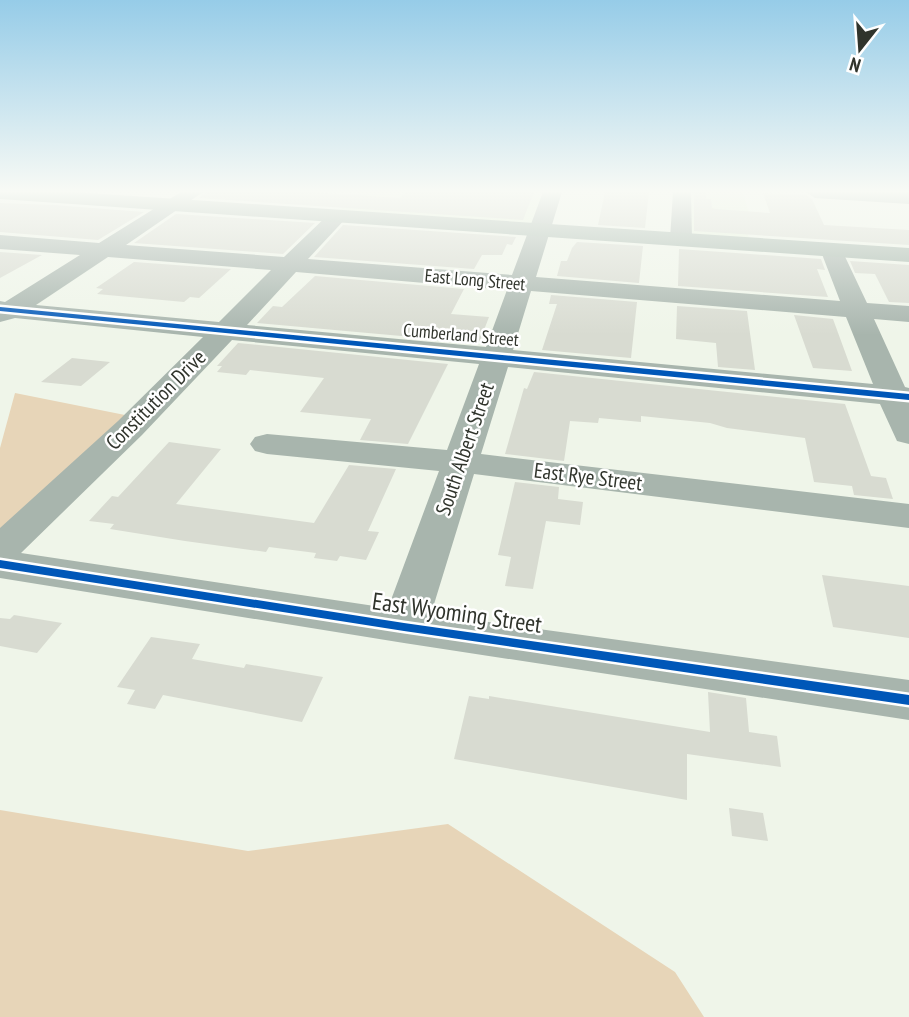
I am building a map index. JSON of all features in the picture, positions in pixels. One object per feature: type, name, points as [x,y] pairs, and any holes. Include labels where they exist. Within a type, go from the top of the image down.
[{"type":"main road","points":[[687,239],[909,255]]},
{"type":"street","points":[[3,312],[121,239]]},
{"type":"street","name":"Constitution Drive","points":[[0,550],[130,428],[315,239]]},
{"type":"street","name":"South Albert Street","points":[[404,627],[538,239]]},
{"type":"street","name":"East Long Street","points":[[0,242],[909,314]]},
{"type":"street","points":[[831,250],[856,310],[901,397],[909,434]]},
{"type":"street","name":"Cumberland Street","points":[[3,312],[227,330],[901,397]]},
{"type":"street","name":"East Rye Street","points":[[267,444],[460,462],[909,516]]},
{"type":"street","name":"East Wyoming Street","points":[[0,564],[404,627],[909,700]]},
{"type":"shaded area","points":[[15,393],[125,415],[0,536],[0,448]]},
{"type":"shaded area","points":[[0,810],[248,851],[448,824],[675,972],[704,1017],[0,1017]]},
{"type":"building","points":[[139,239],[298,239],[283,254],[134,243]]},
{"type":"building","points":[[330,239],[515,239],[512,245],[507,244],[502,255],[482,255],[474,269],[314,257]]},
{"type":"building","points":[[824,239],[909,239],[909,245]]},
{"type":"building","points":[[577,242],[643,246],[639,283],[557,276],[561,261],[567,261]]},
{"type":"building","points":[[679,249],[821,259],[825,270],[817,269],[828,297],[678,286]]},
{"type":"building","points":[[0,252],[42,255],[0,278]]},
{"type":"building","points":[[850,261],[909,265],[909,303],[889,302],[875,274],[855,273]]},
{"type":"building","points":[[134,262],[231,269],[199,298],[190,297],[184,302],[97,294],[103,289],[96,288]]},
{"type":"building","points":[[315,276],[464,289],[451,314],[489,317],[479,343],[257,323],[273,306],[282,307]]},
{"type":"building","points":[[551,295],[637,302],[631,358],[542,350],[557,304],[549,304]]},
{"type":"building","points":[[677,306],[747,311],[755,370],[718,367],[716,343],[676,339]]},
{"type":"building","points":[[794,315],[833,319],[852,371],[813,368]]},
{"type":"building","points":[[238,343],[448,364],[408,444],[360,440],[371,419],[300,412],[324,378],[250,370],[246,375],[217,372],[222,366],[217,366]]},
{"type":"building","points":[[72,358],[110,362],[81,386],[41,382]]},
{"type":"building","points":[[534,372],[845,404],[871,476],[886,478],[893,499],[854,495],[852,486],[814,482],[805,438],[727,428],[710,423],[641,416],[641,422],[599,418],[598,423],[570,421],[564,461],[505,454],[524,388],[527,389]]},
{"type":"building","points":[[169,442],[221,449],[176,504],[314,523],[349,465],[396,469],[368,531],[379,532],[366,560],[340,556],[337,561],[314,558],[316,553],[269,547],[266,552],[185,541],[110,529],[114,524],[89,521],[112,496],[118,497]]},
{"type":"building","points":[[515,482],[559,487],[558,499],[583,502],[580,525],[546,521],[533,589],[505,586],[511,557],[498,555]]},
{"type":"building","points":[[822,575],[909,586],[909,638],[833,627]]},
{"type":"building","points":[[14,615],[62,623],[37,653],[0,646],[0,618],[10,619]]},
{"type":"building","points":[[151,637],[200,644],[192,659],[244,668],[246,664],[323,677],[302,722],[163,695],[155,709],[127,704],[135,690],[117,687]]},
{"type":"building","points":[[708,692],[746,698],[749,732],[777,736],[781,767],[687,754],[687,800],[454,759],[469,696],[489,699],[489,696],[710,732]]},
{"type":"building","points":[[729,808],[763,813],[768,841],[732,836]]},
{"type":"cycle path","points":[[0,309],[909,397]]},
{"type":"cycle path","points":[[0,564],[404,627],[909,700]]}]
